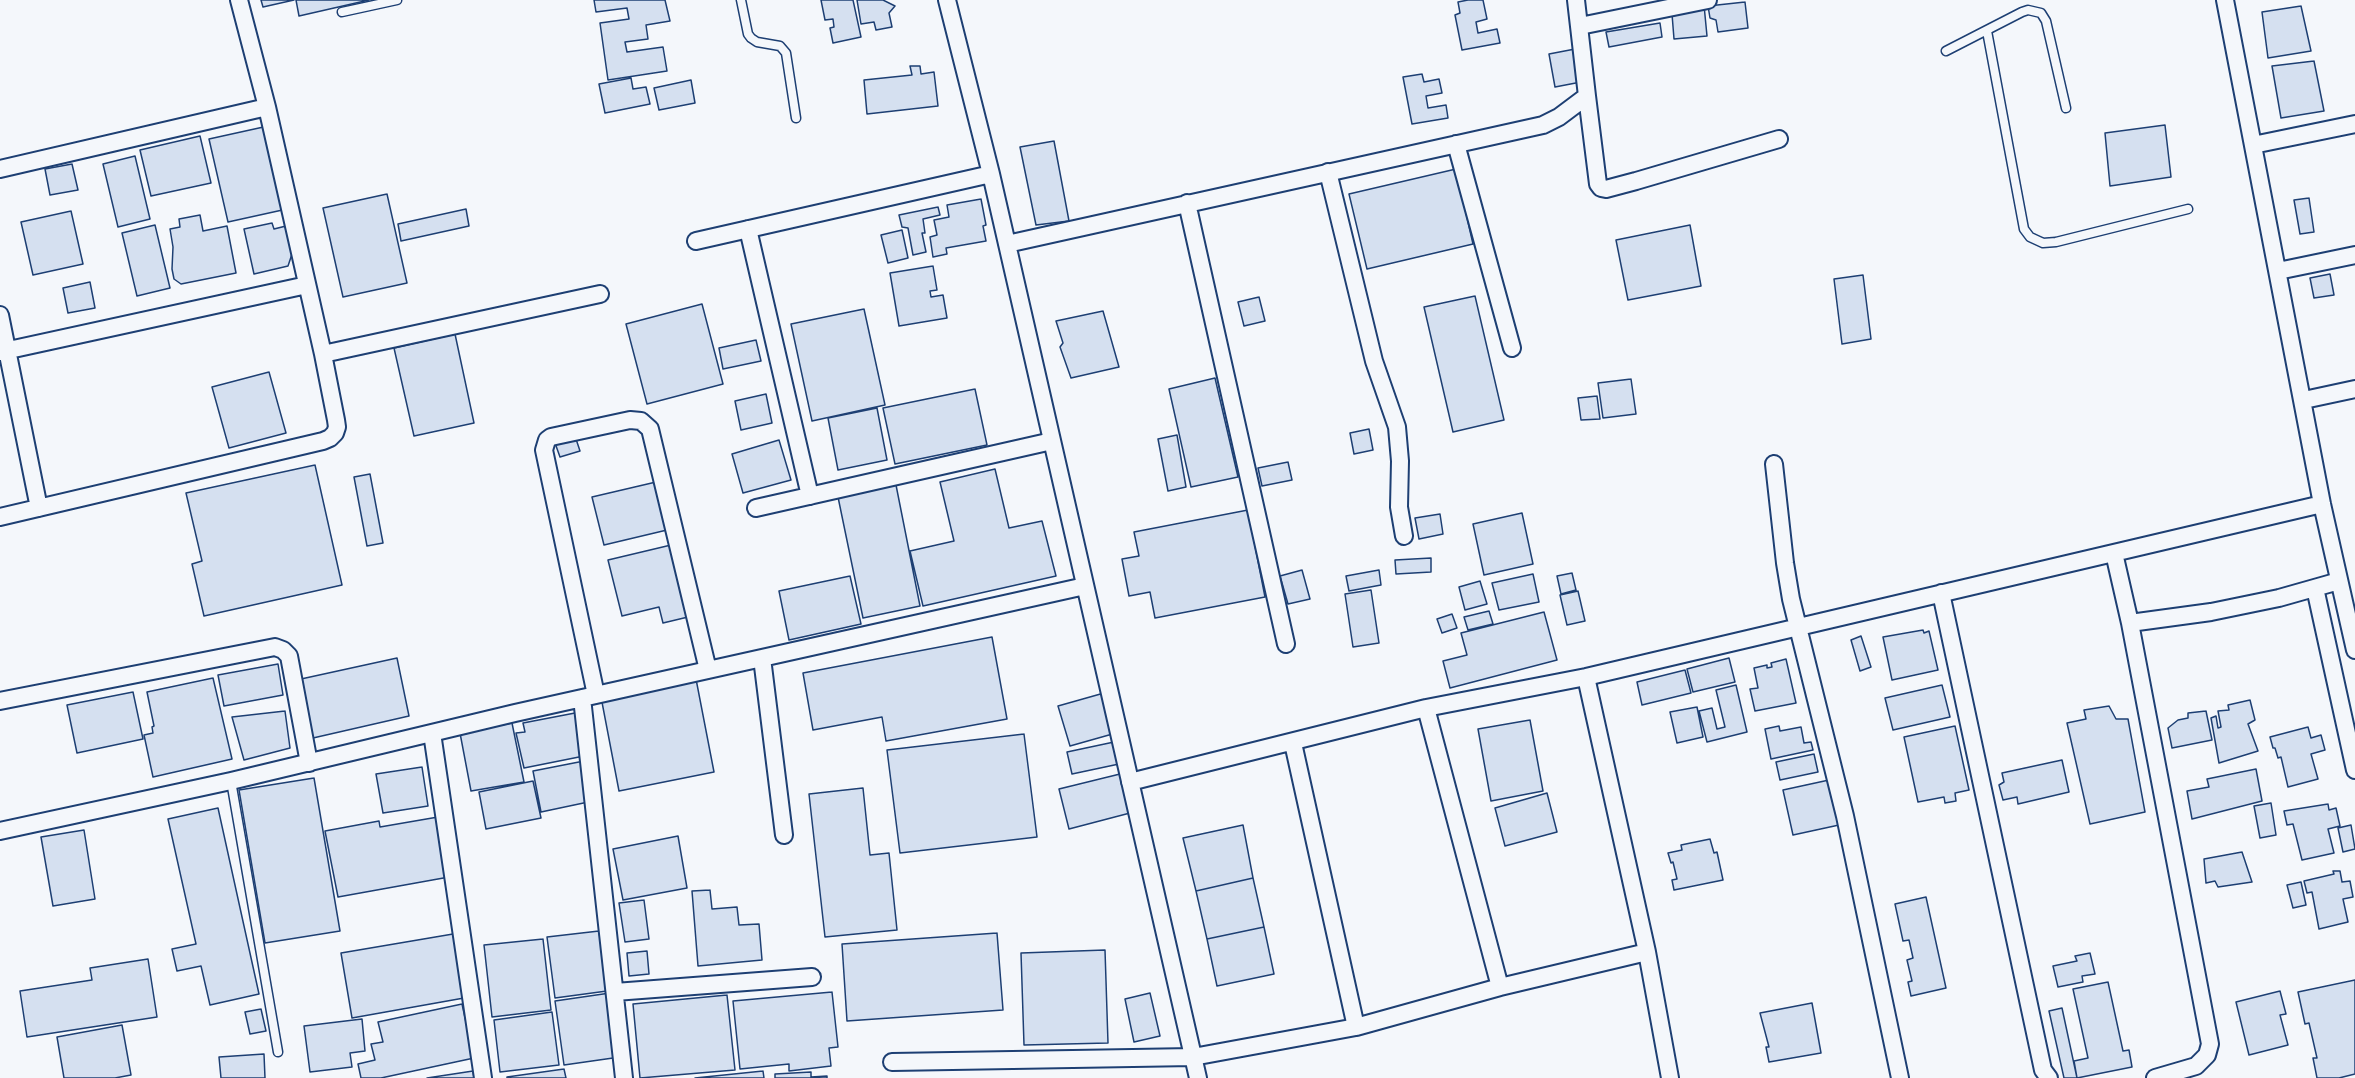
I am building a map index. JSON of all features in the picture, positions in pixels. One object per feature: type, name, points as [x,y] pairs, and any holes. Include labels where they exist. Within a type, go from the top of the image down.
[{"type":"street","points":[[0,517],[330,438],[337,427],[323,354],[267,106],[239,0]]},
{"type":"street","points":[[947,0],[991,174],[1198,1078]]},
{"type":"street","points":[[1576,0],[1598,184],[1601,188],[1636,181],[1779,139]]},
{"type":"street","points":[[1580,26],[1708,0]]},
{"type":"street","points":[[2225,0],[2304,400],[2322,504],[2345,586],[2355,650]]},
{"type":"street","points":[[1007,244],[1543,125],[1587,96]]},
{"type":"street","points":[[0,169],[267,106]]},
{"type":"street","points":[[2253,145],[2355,124]]},
{"type":"street","points":[[1456,144],[1512,348]]},
{"type":"street","points":[[1328,172],[1374,361],[1397,427],[1400,507],[1404,536]]},
{"type":"street","points":[[696,241],[991,174]]},
{"type":"street","points":[[1187,203],[1286,644]]},
{"type":"street","points":[[748,229],[810,496]]},
{"type":"street","points":[[2278,271],[2355,255]]},
{"type":"street","points":[[4,351],[307,285]]},
{"type":"street","points":[[323,354],[600,294]]},
{"type":"street","points":[[0,315],[4,351],[39,508]]},
{"type":"street","points":[[2304,400],[2355,389]]},
{"type":"street","points":[[624,1078],[589,696],[544,450],[547,440],[551,437],[630,420],[641,421],[650,429],[708,670]]},
{"type":"street","points":[[756,508],[1052,441]]},
{"type":"street","points":[[1774,464],[1785,563],[1797,626],[1845,816],[1900,1078]]},
{"type":"street","points":[[1130,782],[1426,708],[1586,677],[2322,504]]},
{"type":"street","points":[[2114,553],[2130,623],[2211,1044],[2207,1055],[2196,1066],[2155,1078]]},
{"type":"street","points":[[0,831],[231,781],[589,696],[1085,586]]},
{"type":"street","points":[[2130,623],[2211,612],[2315,588],[2345,586]]},
{"type":"street","points":[[2315,588],[2355,770]]},
{"type":"street","points":[[1941,593],[2043,1070],[2049,1078]]},
{"type":"street","points":[[0,701],[275,647],[283,650],[289,656],[309,762]]},
{"type":"street","points":[[762,658],[784,835]]},
{"type":"street","points":[[1586,677],[1647,952],[1670,1078]]},
{"type":"street","points":[[1426,708],[1500,987]]},
{"type":"street","points":[[432,733],[483,1078]]},
{"type":"street","points":[[1293,743],[1356,1027]]},
{"type":"street","points":[[892,1062],[1193,1057],[1356,1027],[1500,987],[1647,952]]},
{"type":"street","points":[[615,992],[812,976]]},
{"type":"lane","points":[[342,12],[397,0]]},
{"type":"lane","points":[[741,0],[748,34],[751,38],[757,42],[780,46],[786,53],[796,118]]},
{"type":"lane","points":[[2035,0],[2038,12]]},
{"type":"lane","points":[[1946,51],[2028,10],[2038,12],[2046,21],[2066,108]]},
{"type":"lane","points":[[1987,31],[2024,229],[2030,237],[2043,243],[2056,242],[2188,209]]},
{"type":"lane","points":[[231,781],[278,1052]]},
{"type":"building","points":[[261,0],[294,0],[263,7]]},
{"type":"building","points":[[296,0],[369,0],[299,16]]},
{"type":"building","points":[[594,0],[665,0],[670,21],[646,25],[648,39],[625,42],[627,52],[663,47],[667,71],[608,80],[600,23],[629,19],[627,8],[596,12]]},
{"type":"building","points":[[821,0],[853,0],[861,37],[833,43],[830,28],[834,27],[833,19],[825,20]]},
{"type":"building","points":[[857,0],[883,0],[895,6],[889,13],[892,27],[876,30],[874,22],[861,24]]},
{"type":"building","points":[[1483,0],[1487,19],[1476,22],[1478,33],[1497,29],[1500,43],[1462,50],[1455,15],[1460,13],[1458,2]]},
{"type":"building","points":[[1745,2],[1748,28],[1718,32],[1716,20],[1710,18],[1708,6]]},
{"type":"building","points":[[1704,5],[1707,36],[1674,39],[1672,14]]},
{"type":"building","points":[[2301,6],[2311,51],[2268,58],[2262,12]]},
{"type":"building","points":[[1660,23],[1662,37],[1609,47],[1606,32]]},
{"type":"building","points":[[1575,49],[1581,82],[1555,87],[1549,54]]},
{"type":"building","points":[[2314,61],[2324,111],[2281,118],[2272,66]]},
{"type":"building","points":[[910,66],[920,66],[921,74],[934,72],[938,106],[867,114],[864,80],[912,75]]},
{"type":"building","points":[[1422,74],[1424,82],[1439,79],[1442,93],[1426,96],[1428,108],[1446,105],[1448,118],[1412,124],[1403,77]]},
{"type":"building","points":[[631,78],[633,89],[646,87],[650,104],[605,113],[599,84]]},
{"type":"building","points":[[691,80],[695,103],[659,110],[654,88]]},
{"type":"building","points":[[2165,125],[2171,177],[2110,186],[2105,133]]},
{"type":"building","points":[[268,126],[287,209],[228,222],[209,139]]},
{"type":"building","points":[[200,136],[211,183],[151,196],[140,150]]},
{"type":"building","points":[[1054,141],[1069,221],[1036,225],[1020,147]]},
{"type":"building","points":[[135,156],[150,219],[118,227],[103,164]]},
{"type":"building","points":[[72,164],[78,190],[50,195],[45,169]]},
{"type":"building","points":[[1456,169],[1473,244],[1367,269],[1349,194]]},
{"type":"building","points":[[387,194],[407,283],[343,297],[323,208]]},
{"type":"building","points":[[2309,198],[2314,232],[2300,234],[2294,200]]},
{"type":"building","points":[[981,199],[986,225],[983,226],[986,241],[946,248],[947,254],[933,257],[930,237],[937,235],[934,220],[949,217],[947,205]]},
{"type":"building","points":[[938,207],[940,215],[923,219],[925,233],[922,233],[926,252],[913,255],[908,228],[902,227],[899,215]]},
{"type":"building","points":[[466,209],[469,226],[401,241],[398,224]]},
{"type":"building","points":[[71,211],[83,264],[33,275],[21,222]]},
{"type":"building","points":[[200,215],[203,231],[227,226],[236,273],[181,284],[174,279],[172,269],[173,247],[170,229],[180,227],[179,219]]},
{"type":"building","points":[[272,223],[274,229],[286,226],[292,254],[288,266],[254,274],[244,229]]},
{"type":"building","points":[[155,225],[170,288],[137,296],[122,233]]},
{"type":"building","points":[[1690,225],[1701,286],[1628,300],[1616,240]]},
{"type":"building","points":[[902,230],[908,258],[888,263],[881,235]]},
{"type":"building","points":[[933,266],[937,290],[930,291],[931,297],[943,295],[947,318],[899,326],[890,273]]},
{"type":"building","points":[[2330,274],[2334,295],[2314,298],[2310,278]]},
{"type":"building","points":[[1863,275],[1871,339],[1842,344],[1834,279]]},
{"type":"building","points":[[90,282],[95,308],[68,313],[63,288]]},
{"type":"building","points":[[1475,296],[1504,420],[1453,432],[1424,307]]},
{"type":"building","points":[[1259,297],[1265,321],[1244,326],[1238,302]]},
{"type":"building","points":[[702,304],[723,384],[647,404],[626,324]]},
{"type":"building","points":[[864,309],[885,405],[812,421],[791,324]]},
{"type":"building","points":[[1103,311],[1119,367],[1071,378],[1060,347],[1063,343],[1056,321]]},
{"type":"building","points":[[455,334],[474,423],[414,436],[394,348]]},
{"type":"building","points":[[756,340],[761,361],[723,369],[719,348]]},
{"type":"building","points":[[269,372],[286,433],[229,448],[212,387]]},
{"type":"building","points":[[1215,378],[1238,477],[1191,487],[1169,389]]},
{"type":"building","points":[[1631,379],[1636,414],[1603,418],[1598,383]]},
{"type":"building","points":[[975,389],[987,445],[895,464],[883,408]]},
{"type":"building","points":[[766,394],[772,423],[741,430],[735,401]]},
{"type":"building","points":[[1597,396],[1600,419],[1581,420],[1578,398]]},
{"type":"building","points":[[877,408],[887,460],[838,470],[828,418]]},
{"type":"building","points":[[1369,429],[1373,450],[1354,454],[1350,433]]},
{"type":"building","points":[[1177,435],[1186,487],[1168,491],[1158,439]]},
{"type":"building","points":[[575,436],[580,451],[560,457],[555,443]]},
{"type":"building","points":[[779,440],[791,480],[743,493],[732,454]]},
{"type":"building","points":[[1288,462],[1292,480],[1262,486],[1258,468]]},
{"type":"building","points":[[315,465],[342,585],[204,616],[192,564],[202,561],[186,493]]},
{"type":"building","points":[[995,469],[1009,528],[1042,521],[1056,576],[923,606],[910,551],[954,541],[940,482]]},
{"type":"building","points":[[370,474],[383,543],[367,546],[354,477]]},
{"type":"building","points":[[656,482],[667,530],[604,545],[592,497]]},
{"type":"building","points":[[896,485],[920,606],[863,618],[838,497]]},
{"type":"building","points":[[1248,510],[1265,597],[1155,618],[1150,592],[1129,596],[1122,559],[1139,556],[1134,532]]},
{"type":"building","points":[[1522,513],[1533,564],[1484,575],[1473,524]]},
{"type":"building","points":[[1440,514],[1443,534],[1419,539],[1415,518]]},
{"type":"building","points":[[671,545],[688,617],[663,623],[659,607],[622,616],[608,560]]},
{"type":"building","points":[[1431,558],[1431,572],[1396,574],[1395,560]]},
{"type":"building","points":[[1302,570],[1310,599],[1288,604],[1280,576]]},
{"type":"building","points":[[1379,570],[1381,585],[1349,591],[1346,576]]},
{"type":"building","points":[[1572,573],[1576,590],[1561,594],[1557,576]]},
{"type":"building","points":[[1533,574],[1539,602],[1499,610],[1492,583]]},
{"type":"building","points":[[850,576],[861,624],[789,640],[779,591]]},
{"type":"building","points":[[1480,581],[1487,604],[1465,610],[1459,587]]},
{"type":"building","points":[[1371,590],[1379,643],[1353,647],[1345,594]]},
{"type":"building","points":[[1578,591],[1585,621],[1567,625],[1560,595]]},
{"type":"building","points":[[1489,611],[1493,624],[1468,630],[1464,617]]},
{"type":"building","points":[[1544,612],[1557,660],[1450,688],[1443,661],[1467,655],[1461,633]]},
{"type":"building","points":[[1452,614],[1457,628],[1442,633],[1437,619]]},
{"type":"building","points":[[1923,630],[1924,633],[1929,631],[1938,670],[1892,680],[1883,637]]},
{"type":"building","points":[[1861,636],[1871,667],[1860,671],[1851,640]]},
{"type":"building","points":[[992,637],[1007,719],[886,741],[882,717],[813,730],[803,673]]},
{"type":"building","points":[[397,658],[409,716],[313,738],[301,679]]},
{"type":"building","points":[[1729,658],[1735,682],[1693,692],[1687,669]]},
{"type":"building","points":[[1786,659],[1796,703],[1755,711],[1750,689],[1758,688],[1754,668],[1767,665],[1767,668],[1772,667],[1771,663]]},
{"type":"building","points":[[278,664],[283,695],[224,706],[218,675]]},
{"type":"building","points":[[1685,670],[1691,693],[1642,705],[1637,682]]},
{"type":"building","points":[[213,678],[232,759],[153,777],[144,735],[153,733],[152,727],[154,726],[147,692]]},
{"type":"building","points":[[696,679],[714,772],[619,791],[601,697]]},
{"type":"building","points":[[1736,685],[1747,732],[1707,742],[1699,711],[1712,708],[1717,729],[1725,727],[1716,690]]},
{"type":"building","points":[[1942,685],[1950,717],[1893,730],[1885,698]]},
{"type":"building","points":[[133,692],[143,739],[77,753],[67,705]]},
{"type":"building","points":[[1104,693],[1116,733],[1070,746],[1058,706]]},
{"type":"building","points":[[2250,700],[2255,720],[2248,724],[2258,751],[2219,763],[2211,718],[2216,716],[2218,728],[2221,727],[2218,711],[2229,710],[2228,705]]},
{"type":"building","points":[[2109,706],[2116,719],[2128,719],[2145,812],[2090,824],[2067,723],[2086,719],[2084,710]]},
{"type":"building","points":[[1697,707],[1703,737],[1677,743],[1670,712]]},
{"type":"building","points":[[285,711],[290,748],[244,760],[232,717]]},
{"type":"building","points":[[2206,711],[2212,740],[2172,748],[2168,728],[2178,720],[2188,718],[2188,713]]},
{"type":"building","points":[[575,713],[584,756],[524,768],[516,733],[525,732],[523,723]]},
{"type":"building","points":[[1530,720],[1543,791],[1491,801],[1478,729]]},
{"type":"building","points":[[512,723],[524,782],[471,791],[460,733]]},
{"type":"building","points":[[1779,726],[1780,731],[1801,727],[1804,743],[1811,742],[1813,750],[1771,759],[1765,729]]},
{"type":"building","points":[[1955,726],[1969,790],[1955,793],[1956,801],[1945,803],[1944,797],[1918,802],[1904,737]]},
{"type":"building","points":[[2308,727],[2311,738],[2321,735],[2325,750],[2311,754],[2318,779],[2288,787],[2281,757],[2278,758],[2270,737]]},
{"type":"building","points":[[1024,734],[1037,837],[900,853],[887,750]]},
{"type":"building","points":[[1114,742],[1119,764],[1072,774],[1067,752]]},
{"type":"building","points":[[1814,754],[1818,772],[1780,780],[1776,762]]},
{"type":"building","points":[[2062,760],[2069,792],[2018,804],[2017,797],[2003,800],[1999,785],[2004,782],[2002,773]]},
{"type":"building","points":[[584,761],[593,801],[541,812],[533,771]]},
{"type":"building","points":[[422,767],[428,806],[383,813],[376,774]]},
{"type":"building","points":[[2256,769],[2262,801],[2192,819],[2187,791],[2209,787],[2207,779]]},
{"type":"building","points":[[1120,774],[1130,813],[1069,829],[1059,789]]},
{"type":"building","points":[[314,778],[340,931],[265,943],[239,790]]},
{"type":"building","points":[[1829,780],[1839,825],[1793,835],[1783,790]]},
{"type":"building","points":[[533,781],[541,818],[486,829],[479,792]]},
{"type":"building","points":[[863,788],[870,855],[889,853],[897,930],[825,937],[809,794]]},
{"type":"building","points":[[1547,793],[1557,832],[1505,846],[1495,808]]},
{"type":"building","points":[[2271,803],[2276,835],[2260,838],[2254,806]]},
{"type":"building","points":[[2328,804],[2329,810],[2336,808],[2340,826],[2328,829],[2334,853],[2302,860],[2293,824],[2287,825],[2284,811]]},
{"type":"building","points":[[218,808],[259,994],[210,1005],[201,966],[177,971],[172,949],[196,944],[168,819]]},
{"type":"building","points":[[438,817],[449,877],[338,897],[325,831],[379,821],[380,827]]},
{"type":"building","points":[[1243,825],[1253,878],[1196,891],[1183,838]]},
{"type":"building","points":[[2351,825],[2355,849],[2343,852],[2338,828]]},
{"type":"building","points":[[84,830],[95,899],[53,906],[41,837]]},
{"type":"building","points":[[678,836],[687,888],[623,900],[613,849]]},
{"type":"building","points":[[1710,839],[1714,853],[1717,852],[1723,880],[1674,890],[1672,880],[1677,879],[1668,853],[1682,850],[1681,845]]},
{"type":"building","points":[[2242,852],[2252,882],[2218,887],[2215,881],[2206,883],[2204,859]]},
{"type":"building","points":[[2333,871],[2340,871],[2342,882],[2350,881],[2353,897],[2343,899],[2348,922],[2319,929],[2312,892],[2307,893],[2304,881],[2334,874]]},
{"type":"building","points":[[1253,878],[1264,927],[1207,939],[1196,891]]},
{"type":"building","points":[[2301,882],[2306,905],[2293,908],[2287,885]]},
{"type":"building","points":[[710,890],[712,909],[737,907],[739,925],[759,924],[762,960],[698,966],[692,891]]},
{"type":"building","points":[[1926,897],[1946,988],[1911,996],[1908,982],[1912,981],[1907,960],[1913,958],[1909,940],[1903,941],[1895,904]]},
{"type":"building","points":[[644,900],[649,939],[625,942],[619,903]]},
{"type":"building","points":[[1264,927],[1274,974],[1217,986],[1207,939]]},
{"type":"building","points":[[599,931],[607,991],[555,998],[547,937]]},
{"type":"building","points":[[997,933],[1003,1010],[847,1021],[842,944]]},
{"type":"building","points":[[453,934],[464,998],[352,1018],[341,953]]},
{"type":"building","points":[[543,939],[551,1010],[492,1017],[484,945]]},
{"type":"building","points":[[1105,950],[1108,1043],[1024,1045],[1021,953]]},
{"type":"building","points":[[647,951],[649,974],[629,976],[627,953]]},
{"type":"building","points":[[2090,953],[2095,974],[2082,976],[2083,982],[2058,987],[2053,966],[2077,961],[2075,956]]},
{"type":"building","points":[[148,959],[157,1017],[27,1037],[20,991],[92,980],[90,968]]},
{"type":"building","points":[[2355,980],[2355,1074],[2339,1078],[2317,1078],[2313,1058],[2317,1058],[2309,1023],[2305,1024],[2298,992]]},
{"type":"building","points":[[2108,982],[2123,1051],[2129,1050],[2132,1067],[2077,1078],[2074,1061],[2088,1058],[2073,989]]},
{"type":"building","points":[[2280,991],[2286,1014],[2280,1015],[2288,1045],[2249,1055],[2236,1002]]},
{"type":"building","points":[[832,992],[838,1047],[829,1048],[831,1066],[789,1071],[789,1064],[740,1069],[733,1001]]},
{"type":"building","points":[[610,993],[620,1057],[564,1065],[555,1001]]},
{"type":"building","points":[[1150,993],[1160,1036],[1134,1042],[1125,999]]},
{"type":"building","points":[[727,995],[735,1070],[640,1078],[633,1004]]},
{"type":"building","points":[[1812,1003],[1821,1053],[1769,1062],[1766,1047],[1769,1047],[1760,1013]]},
{"type":"building","points":[[462,1004],[474,1058],[381,1078],[361,1078],[358,1064],[375,1060],[371,1044],[383,1042],[378,1022]]},
{"type":"building","points":[[2062,1008],[2077,1078],[2064,1078],[2049,1011]]},
{"type":"building","points":[[261,1009],[266,1031],[250,1034],[245,1012]]},
{"type":"building","points":[[552,1012],[559,1065],[500,1072],[494,1020]]},
{"type":"building","points":[[362,1019],[365,1051],[350,1053],[352,1067],[310,1072],[304,1026]]},
{"type":"building","points":[[122,1025],[131,1075],[115,1078],[64,1078],[57,1037]]},
{"type":"building","points":[[264,1054],[265,1078],[221,1078],[219,1057]]},
{"type":"building","points":[[564,1069],[566,1078],[507,1078],[507,1077]]},
{"type":"building","points":[[473,1071],[474,1078],[427,1078]]},
{"type":"building","points":[[763,1071],[764,1078],[695,1078]]},
{"type":"building","points":[[811,1072],[811,1077],[827,1076],[827,1078],[775,1078],[775,1074]]}]
